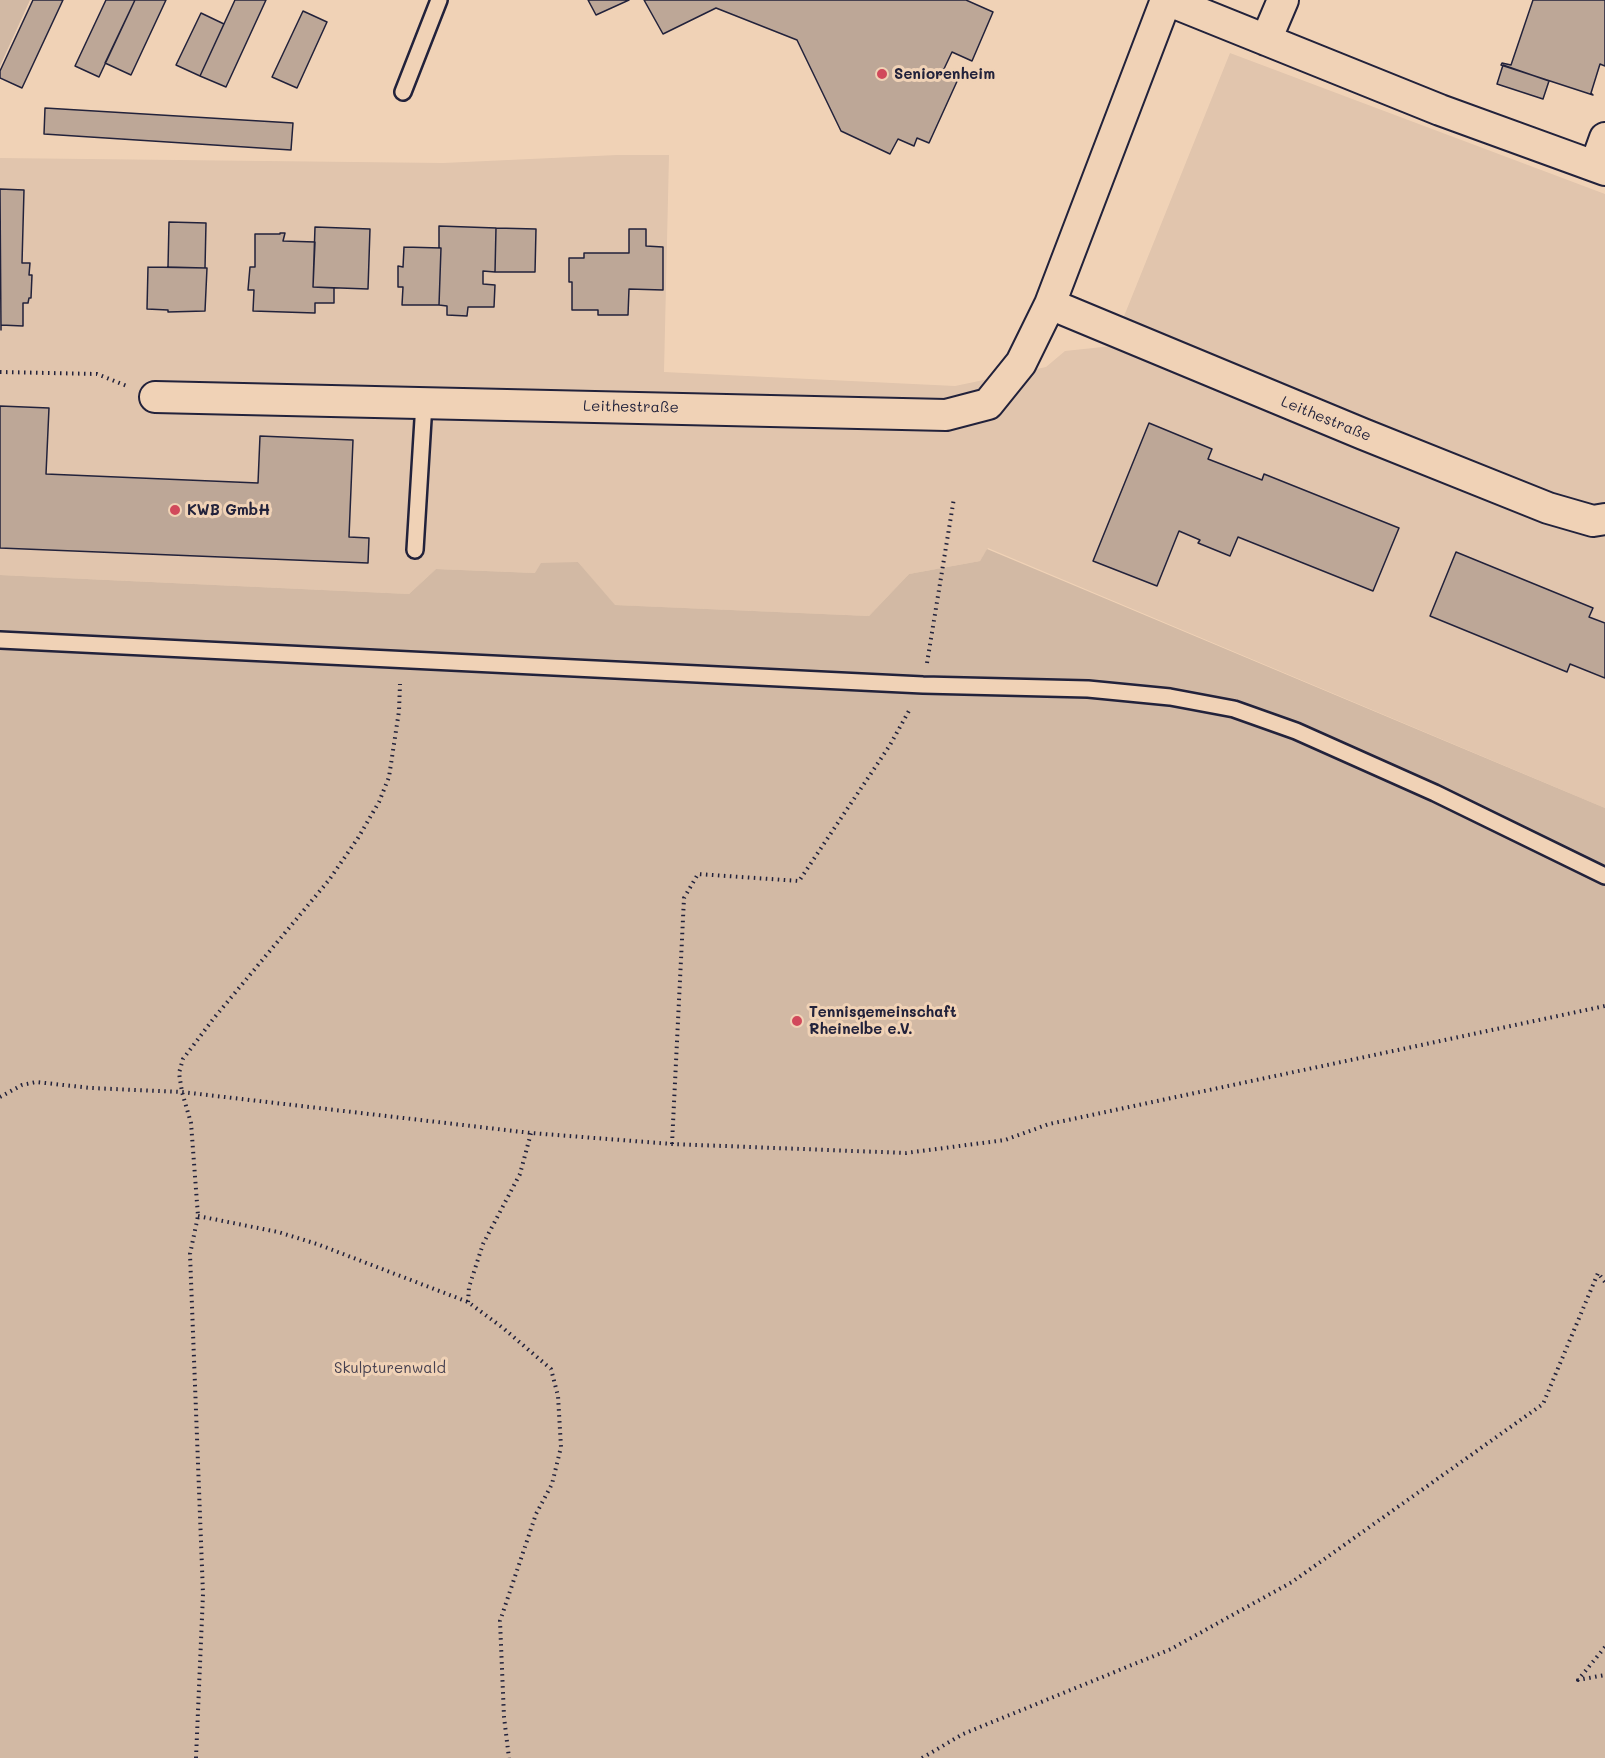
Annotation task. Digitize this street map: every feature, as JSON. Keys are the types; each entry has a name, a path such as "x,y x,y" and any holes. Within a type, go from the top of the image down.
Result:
{"street":[{"name":"Leithestraße","path":"155,397 946,415 988,404 1021,363 1050,304 1166,0 1440,110 1600,168 1605,138"},
{"path":"1266,40 1283,0"},
{"name":"Leithestraße","path":"1050,304 1548,508 1593,521 1605,519"}],"lane":[{"path":"403,92 439,0"},
{"path":"415,550 424,403"},
{"path":"0,640 923,685 1088,689 1170,697 1234,709 1296,731 1435,794 1605,876"}],"path":[{"path":"0,372 97,374 155,397"},
{"path":"672,1144 684,898 698,874 799,881 890,745 923,685 954,498"},
{"path":"196,1758 203,1594 190,1254 198,1216 191,1124 179,1073 183,1059 238,987 329,880 379,802 389,777 399,711 401,659"},
{"path":"0,1096 22,1085 36,1082 92,1088 182,1092 531,1133 672,1144 906,1153 1005,1140 1049,1124 1605,1006"},
{"path":"468,1302 469,1287 483,1244 520,1174 531,1133"},
{"path":"198,1216 278,1232 317,1244 468,1302 551,1369 558,1396 561,1447 552,1484 536,1514 500,1621 504,1717 509,1758"},
{"path":"922,1758 963,1734 1171,1649 1292,1582 1543,1404 1598,1273 1605,1282"},
{"path":"1605,1647 1578,1680 1605,1675"}],"shaded area":[{"path":"1230,53 1605,194 1605,808 988,548 980,561 909,574 869,616 614,605 578,562 535,573 436,569 409,594 0,575 0,158 443,163 617,155 669,155 664,372 955,386 1046,367 1065,351 1112,346"}],"green space":[{"path":"0,0 30,0 0,66"},
{"name":"Skulpturenwald","path":"987,549 1605,808 1605,1758 0,1758 0,575 409,594 436,569 535,573 541,563 578,562 615,605 869,616 909,574 980,561"}],"building":[{"path":"33,0 63,0 22,88 0,78 0,71"},
{"path":"106,0 135,0 99,77 75,66"},
{"path":"135,0 166,0 131,75 105,63"},
{"path":"235,0 266,0 226,87 200,76"},
{"path":"588,0 629,0 596,15"},
{"name":"Seniorenheim","path":"644,0 966,0 993,12 972,61 952,52 943,71 959,77 929,143 917,138 914,146 898,139 890,154 841,131 797,40 716,8 663,34"},
{"path":"1533,0 1605,0 1605,66 1600,64 1591,93 1593,95 1501,65 1502,63 1511,65"},
{"path":"303,11 327,22 297,88 272,77"},
{"path":"201,13 224,24 200,76 176,65"},
{"path":"1503,65 1549,81 1543,99 1497,84"},
{"path":"45,108 293,123 291,150 44,134"},
{"path":"0,189 24,190 22,263 30,263 29,275 32,275 31,298 28,303 23,303 23,326 1,325 1,330"},
{"path":"169,222 206,223 205,268 168,267"},
{"path":"439,226 496,228 495,272 483,271 483,284 495,285 494,307 468,307 467,316 447,315 447,306 439,305 441,248 439,248"},
{"path":"315,227 370,229 368,289 313,287"},
{"path":"496,228 536,229 535,272 495,272"},
{"path":"629,229 646,229 646,246 663,247 663,290 629,289 628,315 598,315 598,310 572,310 569,258 584,258 584,253 629,253"},
{"path":"285,233 283,241 315,242 313,287 334,288 334,303 315,303 315,313 253,311 254,290 248,290 250,267 255,267 255,234"},
{"path":"404,247 441,248 439,305 402,305 403,287 398,287 398,266 403,267"},
{"path":"148,267 207,268 205,311 168,312 168,310 147,309"},
{"name":"KWB GmbH","path":"0,406 49,408 46,474 258,483 260,436 353,440 349,537 369,538 368,563 0,548"},
{"path":"1149,423 1212,449 1208,459 1262,480 1264,474 1399,528 1373,591 1238,537 1230,556 1198,543 1200,540 1179,531 1157,586 1093,561"},
{"path":"1456,552 1593,608 1589,617 1605,623 1605,678 1570,664 1567,672 1430,616"}],"place":[{"name":"Seniorenheim","path":"882,74"},
{"name":"KWB GmbH","path":"175,510"},
{"name":"Tennisgemeinschaft Rheinelbe e.V.","path":"797,1021"}]}
